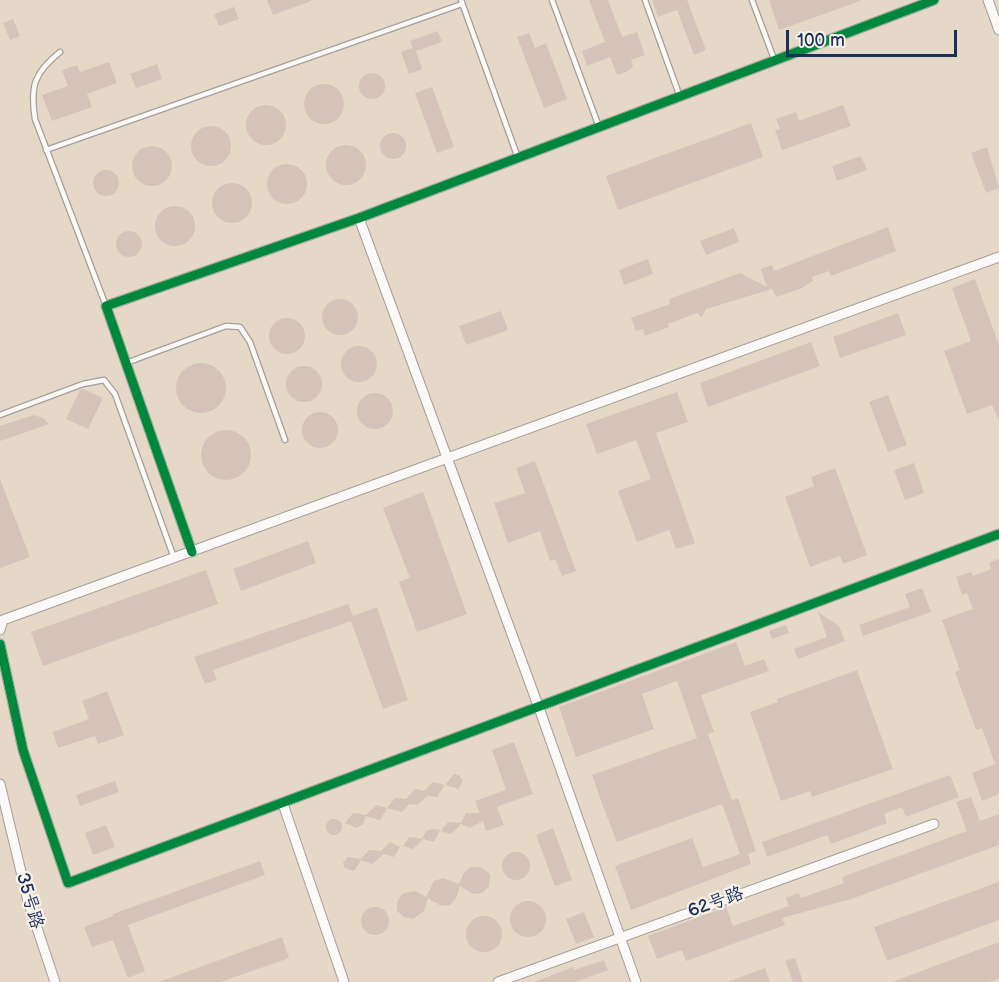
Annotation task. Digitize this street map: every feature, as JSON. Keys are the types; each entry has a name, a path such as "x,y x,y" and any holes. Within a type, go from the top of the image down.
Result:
{"street":[{"path":"192,552 106,306 359,218 934,0"},
{"path":"988,0 999,30"},
{"path":"359,218 539,708 636,982"},
{"path":"0,630 3,620 448,460 999,257"},
{"path":"0,644 23,750 68,883 999,534"},
{"name":"35号路","path":"0,784 28,901 54,982"},
{"path":"283,804 344,982"},
{"name":"62号路","path":"498,982 934,824"}],"lane":[{"path":"552,0 599,127"},
{"path":"645,0 680,97"},
{"path":"752,0 775,60"},
{"path":"46,150 462,2 518,159"},
{"path":"60,52 36,78 32,95 35,119 106,306"},
{"path":"126,363 226,327 240,327 250,342 285,440"},
{"path":"0,415 83,384 104,380 115,394 174,558"}],"building":[{"path":"267,0 311,0 311,1 273,15"},
{"path":"589,0 608,0 622,37 637,32 645,55 631,60 633,67 626,72 617,75 610,57 587,66 582,51 605,42"},
{"path":"652,0 687,0 706,50 694,55 677,10 658,17"},
{"path":"769,0 860,0 860,1 779,30"},
{"path":"234,7 239,19 219,26 214,14"},
{"path":"13,19 20,36 10,40 3,23"},
{"path":"438,31 442,42 416,51 422,69 409,74 401,52 413,48 410,41"},
{"path":"529,33 535,48 546,43 567,99 544,108 517,37"},
{"path":"109,62 117,83 87,94 92,107 52,121 42,95 68,86 62,70 77,65 80,72"},
{"path":"157,64 162,79 136,88 130,74"},
{"path":"372,73 381,77 385,86 381,95 372,99 363,95 359,86 363,77"},
{"path":"324,84 332,85 338,90 343,96 343,112 338,118 332,123 324,124 316,123 310,118 305,112 304,104 305,96 310,90 316,85"},
{"path":"432,87 454,147 437,153 415,93"},
{"path":"266,105 274,106 280,111 285,117 285,133 280,139 274,144 266,145 258,144 252,139 247,133 246,125 247,117 252,111 258,106"},
{"path":"843,105 851,126 782,150 775,130 780,129 776,119 796,112 799,121"},
{"path":"751,123 763,157 618,210 606,176"},
{"path":"211,126 219,127 225,132 230,138 230,154 225,160 219,165 211,166 203,165 197,160 192,154 191,146 192,138 197,132 203,127"},
{"path":"393,133 402,137 406,146 402,155 393,159 384,155 380,146 384,137"},
{"path":"346,145 354,146 360,151 365,157 365,173 360,179 354,184 346,185 338,184 332,179 327,173 326,165 327,157 332,151 338,146"},
{"path":"152,146 160,147 166,152 171,158 171,174 166,180 160,185 152,186 144,185 138,180 133,174 132,166 133,158 138,152 144,147"},
{"path":"987,147 999,188 986,193 971,153"},
{"path":"861,156 867,170 837,181 832,166"},
{"path":"287,164 295,165 301,170 306,176 306,192 301,198 295,203 287,204 279,203 273,198 268,192 267,184 268,176 273,170 279,165"},
{"path":"106,170 115,174 119,183 115,192 106,196 97,192 93,183 97,174"},
{"path":"232,183 240,184 246,189 251,195 251,211 246,217 240,222 232,223 224,222 218,217 213,211 212,203 213,195 218,189 224,184"},
{"path":"175,206 183,207 189,212 194,218 194,234 189,240 183,245 175,246 167,245 161,240 156,234 155,226 156,218 161,212 167,207"},
{"path":"888,227 896,251 831,276 829,271 812,277 813,281 802,288 776,297 772,289 706,309 702,318 697,313 645,336 643,329 636,331 631,318 670,304 669,299 740,273 767,287 761,269 772,265 774,271"},
{"path":"734,228 739,242 706,255 700,241"},
{"path":"129,231 138,235 142,244 138,253 129,257 120,253 116,244 120,235"},
{"path":"648,259 653,274 624,285 619,270"},
{"path":"975,279 999,345 999,420 992,405 967,414 944,351 971,341 952,288"},
{"path":"340,299 352,305 358,317 352,329 340,335 328,329 322,317 328,305"},
{"path":"501,311 508,330 466,345 459,326"},
{"path":"898,313 906,335 840,358 833,337"},
{"path":"287,318 299,324 305,336 299,348 287,354 275,348 269,336 275,324"},
{"path":"811,342 820,366 708,407 700,383"},
{"path":"359,346 372,351 377,364 372,377 359,382 346,377 341,364 346,351"},
{"path":"196,363 206,363 219,370 226,383 226,393 219,406 206,413 196,413 187,409 180,402 176,393 176,383 180,374 187,367"},
{"path":"304,366 316,372 322,384 316,396 304,402 292,396 286,384 292,372"},
{"path":"83,389 103,398 88,429 66,419 80,390"},
{"path":"677,392 688,422 656,433 695,543 676,549 669,530 637,542 618,491 651,479 636,440 597,454 586,424"},
{"path":"375,393 387,399 393,411 387,423 375,429 363,423 357,411 363,399"},
{"path":"888,395 907,445 888,452 869,402"},
{"path":"320,412 332,418 338,430 332,442 320,448 308,442 302,430 308,418"},
{"path":"34,415 43,418 49,424 0,441 0,426"},
{"path":"221,430 231,430 244,437 251,450 251,460 244,473 231,480 221,480 212,476 205,469 201,460 201,450 205,441 212,434"},
{"path":"535,461 576,571 562,576 555,559 550,561 540,531 508,543 494,503 525,493 516,468"},
{"path":"914,463 924,493 905,500 894,470"},
{"path":"835,468 867,555 843,564 840,556 810,567 785,497 814,486 811,477"},
{"path":"0,479 30,557 0,568"},
{"path":"423,492 467,614 417,632 399,582 410,578 383,508"},
{"path":"308,541 316,563 241,591 233,569"},
{"path":"999,559 999,794 982,801 972,773 995,764 982,728 976,730 955,672 960,670 942,620 973,609 967,593 962,595 956,577 971,572 973,576 991,569 989,563"},
{"path":"206,570 218,604 43,666 31,632"},
{"path":"922,588 931,612 863,636 859,625 910,607 905,594"},
{"path":"348,604 353,616 377,607 408,700 383,709 351,621 213,670 217,680 205,684 194,657"},
{"path":"818,612 839,626 845,641 798,659 794,649 827,637"},
{"path":"786,625 789,633 772,639 769,631"},
{"path":"736,642 745,666 764,659 769,671 701,695 714,732 708,734 732,800 738,798 756,851 748,854 751,864 631,910 615,866 692,838 703,867 740,854 722,804 617,842 604,809 592,775 697,738 677,681 642,694 654,729 576,757 559,707"},
{"path":"857,670 893,769 812,797 810,791 781,801 750,712 778,702 777,699"},
{"path":"107,691 124,735 98,744 95,736 58,748 53,732 89,719 82,701"},
{"path":"514,742 533,794 497,807 504,825 486,831 483,821 470,828 461,824 451,834 441,831 448,822 461,823 466,813 480,813 475,801 506,790 492,750"},
{"path":"454,774 459,775 463,781 458,789 445,785"},
{"path":"950,775 959,797 906,817 902,807 884,814 887,823 831,844 827,835 767,857 762,842"},
{"path":"115,781 119,792 80,806 76,795"},
{"path":"433,782 445,785 437,797 427,796 417,805 409,804 402,812 387,808 395,798 406,799 415,789 424,791"},
{"path":"971,797 980,821 999,814 999,845 851,899 782,918 785,925 686,961 682,950 657,959 648,936 726,907 733,926 789,906 786,898 799,893 801,898 844,883 842,877 967,831 956,802"},
{"path":"376,805 387,808 380,820 366,816 363,824 357,828 345,823 353,813 366,815"},
{"path":"334,819 340,821 342,827 340,833 334,835 328,833 326,827 328,821"},
{"path":"106,825 115,847 93,855 85,833"},
{"path":"553,828 572,880 555,886 536,835"},
{"path":"440,830 434,842 423,839 413,849 403,846 409,837 422,839 426,831"},
{"path":"390,842 400,847 394,857 384,854 372,864 361,860 354,871 345,868 343,863 348,857 361,859 369,850 381,851"},
{"path":"516,852 526,856 530,866 526,876 516,880 506,876 502,866 506,856"},
{"path":"260,861 265,875 128,925 145,971 128,978 113,940 92,947 84,927 113,916 113,914"},
{"path":"470,867 480,867 490,874 489,887 482,893 473,894 460,886 456,898 450,905 441,906 428,898 424,911 413,919 404,917 397,911 397,902 402,894 415,891 426,897 434,881 443,878 459,884"},
{"path":"999,882 999,920 887,961 874,927"},
{"path":"528,901 540,907 546,919 540,931 528,937 516,931 510,919 516,907"},
{"path":"375,907 385,911 389,921 385,931 375,935 365,931 361,921 365,911"},
{"path":"584,912 594,937 576,944 566,919"},
{"path":"484,916 496,922 502,934 496,946 484,952 472,946 466,934 472,922"},
{"path":"282,937 289,958 221,982 159,982"},
{"path":"999,942 999,979 990,982 892,982"},
{"path":"795,958 803,982 793,982 785,961"},
{"path":"604,960 608,970 576,982 534,982 573,967 574,970"},
{"path":"765,968 770,982 730,982 730,981"}],"cycle path":[{"path":"192,552 106,306 359,218 934,0"},
{"path":"0,644 23,750 68,883 999,534"}]}
